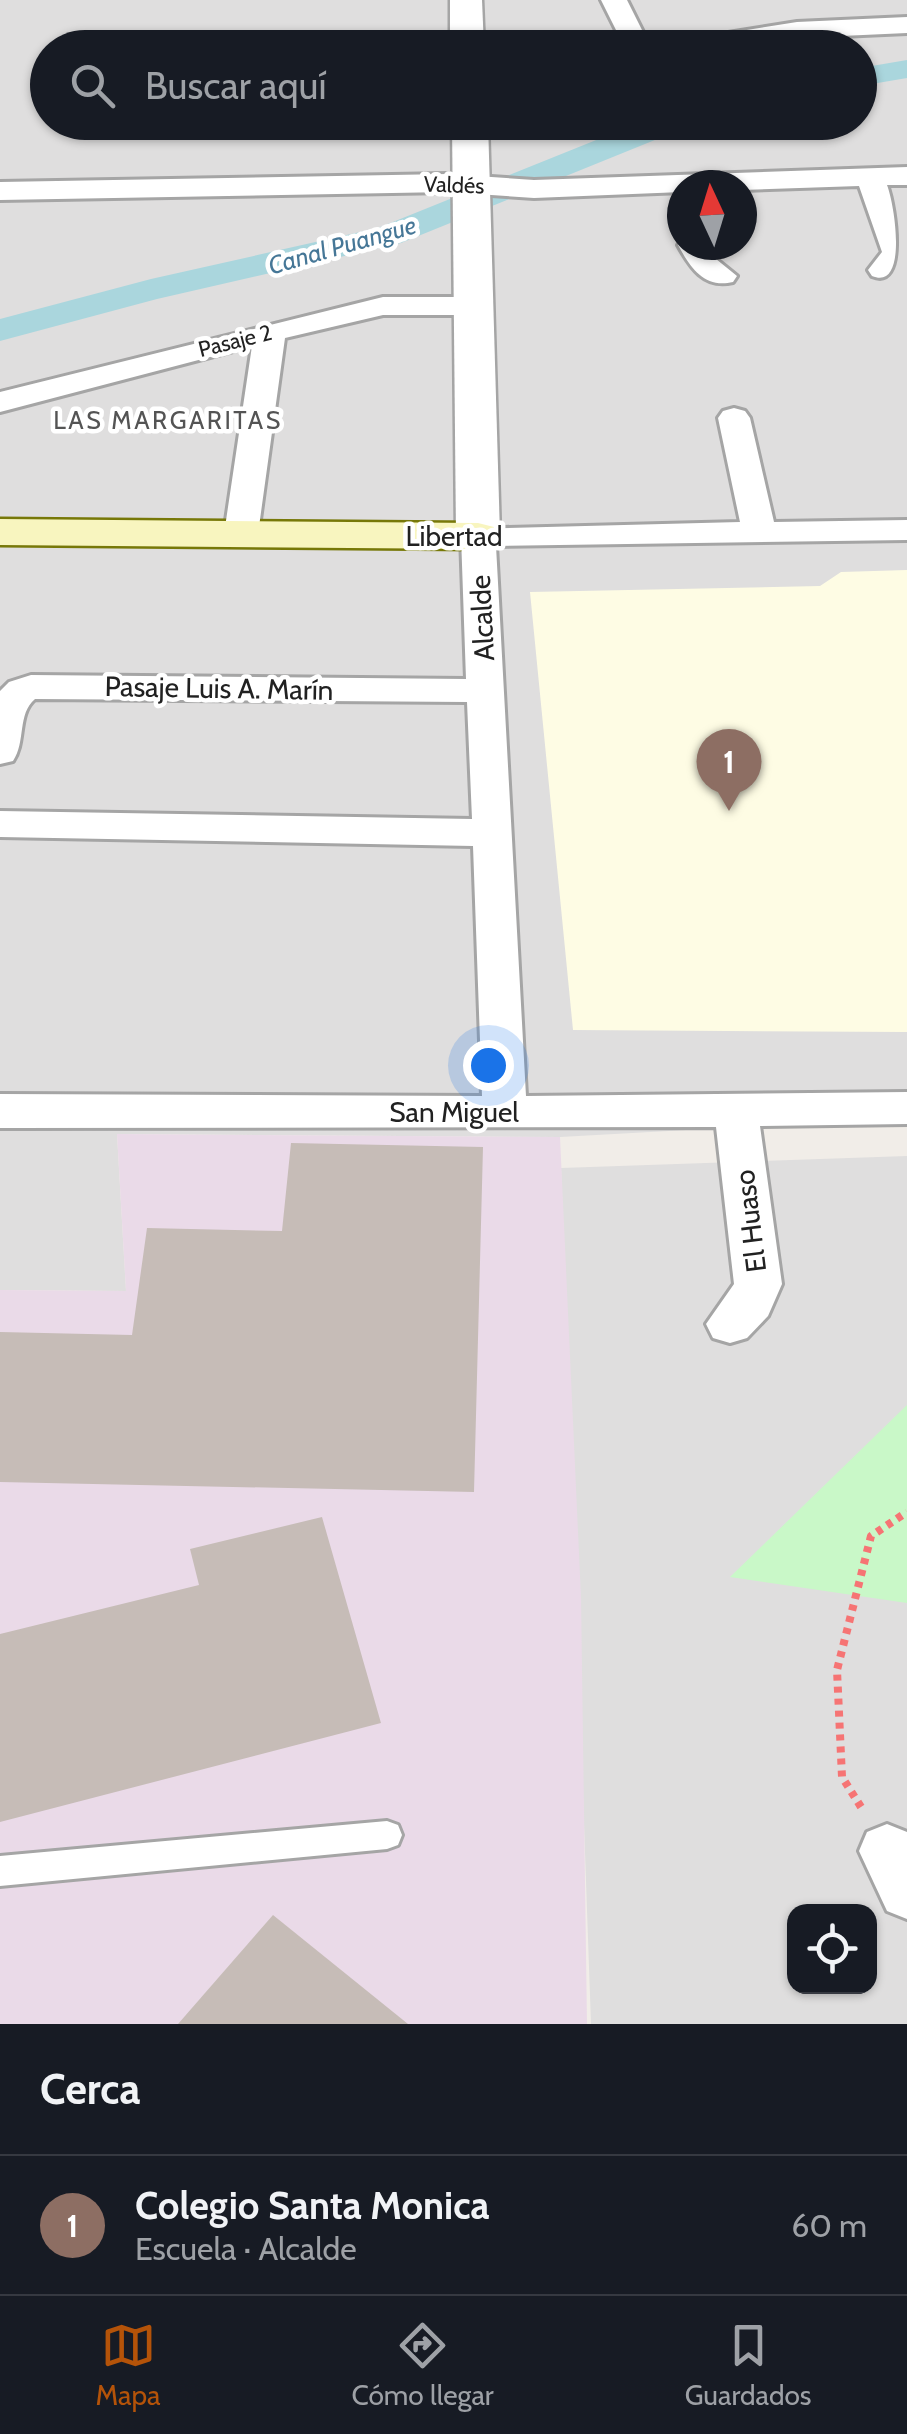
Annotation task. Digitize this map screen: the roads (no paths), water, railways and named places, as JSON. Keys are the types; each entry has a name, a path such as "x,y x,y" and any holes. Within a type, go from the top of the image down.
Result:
{"main road":[{"name":"Libertad","path":"0,532 478,536"}],"street":[{"path":"466,0 467,30"},
{"path":"614,0 629,30"},
{"path":"812,30 907,25"},
{"name":"Alcalde","path":"471,140 478,536 505,1113"},
{"name":"Valdés","path":"757,186 907,176"},
{"path":"870,178 897,253 884,270"},
{"name":"Valdés","path":"0,192 472,184 667,191"},
{"path":"701,260 722,276"},
{"name":"Pasaje 2","path":"0,402 366,308 474,306"},
{"path":"241,534 270,332"},
{"path":"734,418 760,534"},
{"name":"Libertad","path":"478,536 907,530"},
{"name":"Pasaje Luis A. Marín","path":"0,752 11,699 18,691 32,686 485,691"},
{"path":"0,824 492,833"},
{"name":"San Miguel","path":"0,1111 505,1113 907,1108"},
{"name":"El Huaso","path":"730,1324 751,1303 758,1284 736,1109"}],"lane":[{"path":"0,1870 387,1835"}],"waterway":[{"name":"Canal Puangue","path":"877,74 907,69"},
{"name":"Canal Puangue","path":"0,330 151,290 389,236 626,140"}],"place":[{"name":"Colegio Santa Monica","path":"729,811"}],"district":[{"name":"LAS MARGARITAS","path":"168,420"}]}
